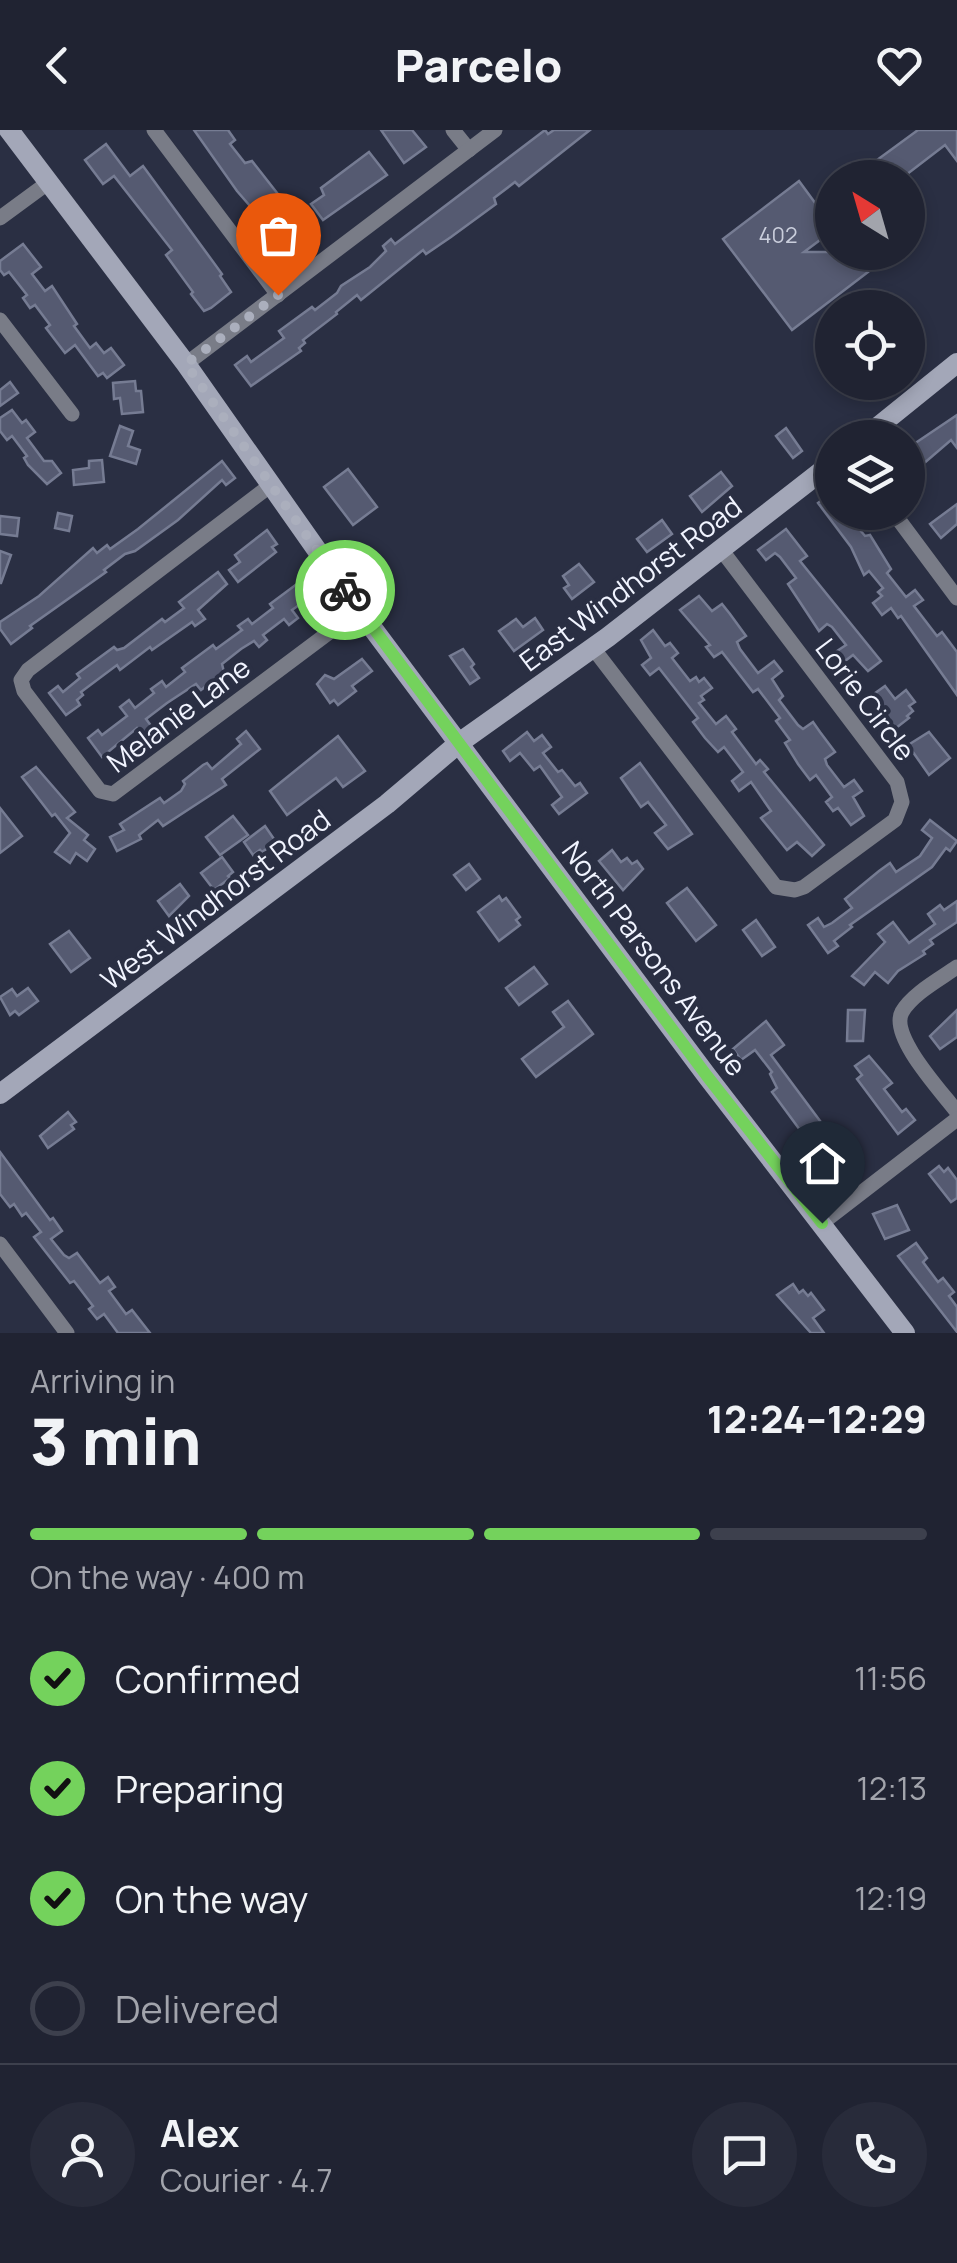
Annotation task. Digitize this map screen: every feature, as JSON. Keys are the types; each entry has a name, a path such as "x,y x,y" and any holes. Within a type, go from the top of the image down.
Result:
{"main road":[{"name":"North Parsons Avenue","path":"10,130 186,364 359,610 905,1333"},
{"path":"886,420 957,363"},
{"name":"East Windhorst Road","path":"459,743 594,648 815,476"},
{"name":"West Windhorst Road","path":"0,1094 383,807 459,743"}],"street":[{"path":"154,130 278,295"},
{"path":"454,130 469,150"},
{"path":"186,364 494,130"},
{"path":"0,218 49,182"},
{"path":"0,320 72,414"},
{"name":"Melanie Lane","path":"271,485 28,670 21,680 24,692 100,791 112,794 359,610"},
{"path":"909,530 950,575 957,598"},
{"name":"Lorie Circle","path":"594,648 776,887 804,888 895,820 902,802 897,782 720,548"},
{"path":"822,1223 957,1115 906,1044 900,1020 912,1001 957,967"},
{"path":"0,1244 68,1333"}],"building":[{"path":"194,130 228,130 235,140 230,144 245,163 252,161 310,235 289,251 237,191"},
{"path":"381,130 412,130 426,147 404,163"},
{"path":"545,130 548,134 554,130 590,130 519,186 515,182 494,198 496,204 451,237 426,254 423,250 361,300 357,295 303,340 301,351 251,386 235,365 247,356 251,362 284,338 279,331 312,307 315,310 370,267 386,251 383,246 391,239 395,244"},
{"path":"918,130 957,130 957,161 945,145 925,160 877,160"},
{"path":"106,144 130,176 143,166 222,274 231,292 211,308 204,311 191,294 166,255 172,250 114,176 103,184 85,160"},
{"path":"369,152 387,175 323,220 311,204 324,195 321,188"},
{"path":"799,181 815,203 815,244 804,252 815,252 815,270 868,272 844,290 815,290 815,312 792,330 723,239"},
{"path":"23,244 41,267 32,274 45,291 52,286 90,348 96,343 104,353 111,348 124,365 107,378 103,373 98,376 75,345 65,353 35,305 30,308 23,298 27,295 9,272 4,275 0,270 0,261"},
{"path":"135,381 136,391 141,391 143,412 122,414 120,398 114,399 113,383"},
{"path":"10,382 18,393 0,406 0,390"},
{"path":"12,410 35,432 27,438 44,461 52,461 61,473 47,484 28,465 24,458 27,456 12,436 7,440 0,431 0,418"},
{"path":"957,415 957,448 951,440 925,462 925,437"},
{"path":"120,426 133,431 128,446 140,450 136,464 110,456"},
{"path":"786,428 802,451 793,458 776,436"},
{"path":"102,460 104,482 74,485 73,470 89,468 89,461"},
{"path":"222,461 235,478 226,485 222,480 178,520 125,554 11,644 0,629 0,622 39,596 93,548 97,553 107,545 110,549 138,529"},
{"path":"348,469 377,507 353,525 324,487"},
{"path":"721,472 732,486 702,512 690,496"},
{"path":"957,504 957,524 941,538 930,524"},
{"path":"58,513 72,516 69,531 55,528"},
{"path":"0,516 19,518 17,536 0,534"},
{"path":"662,520 672,534 647,552 637,539"},
{"path":"786,529 807,556 800,561 881,661 868,671 853,655 845,661 837,651 846,645 832,627 827,624 819,631 788,584 796,578 780,557 775,553 766,560 758,550"},
{"path":"267,530 277,544 272,547 276,552 238,582 229,570 240,562 235,555"},
{"path":"838,530 860,530 865,536 870,535 891,569 887,573 906,597 915,590 923,600 914,606 937,636 942,632 957,652 957,695 901,616 898,618 891,608 882,615 873,603 882,596 878,592 883,588 869,571 864,575"},
{"path":"0,551 11,555 1,583 0,583"},
{"path":"579,564 594,582 572,599 564,588 569,585 563,576"},
{"path":"218,572 227,584 198,610 205,619 195,626 192,622 152,650 150,647 120,670 117,665 81,692 83,695 77,700 80,705 66,715 49,693 58,686 63,692 80,678 77,674 114,647 124,648 162,619 165,622 184,608 179,602"},
{"path":"305,578 316,593 292,610 298,618 289,625 284,619 263,635 267,640 259,647 254,641 241,649 222,664 224,672 201,690 196,684 167,703 146,719 152,727 142,734 137,728 102,757 88,738 98,730 102,735 127,716 120,707 129,700 135,708 162,681 166,687 185,672 182,668 242,630 238,626 248,619 252,624 273,608 270,604"},
{"path":"699,596 712,611 722,604 730,614 746,636 737,642 740,649 758,673 774,661 782,671 772,679 783,696 779,700 803,729 813,722 835,752 825,759 827,765 844,787 854,780 862,791 853,797 864,816 851,825 838,808 833,811 826,802 832,797 816,775 810,780 798,764 785,743 790,740 776,721 780,718 758,689 753,692 722,652 714,657 706,647 710,645 680,610"},
{"path":"535,618 543,630 514,651 499,631 516,619 523,627"},
{"path":"653,630 665,646 670,643 678,653 672,658 690,681 704,678 712,688 701,696 704,700 699,703 716,724 726,716 736,729 732,732 756,764 760,760 768,769 764,772 824,845 812,856 797,842 787,850 761,818 771,811 751,782 739,791 732,781 743,772 724,747 718,752 705,738 693,722 698,718 659,668 650,675 642,665 651,658 641,640"},
{"path":"463,649 479,678 470,684 450,656"},
{"path":"362,659 372,671 352,686 356,691 338,705 334,700 330,703 317,684 325,675 334,679"},
{"path":"885,686 895,699 906,690 915,702 909,706 913,711 909,718 896,728 871,696"},
{"path":"246,731 260,749 222,779 226,785 163,826 158,820 139,835 141,839 117,851 110,837 124,830 120,824 160,798 164,803 181,791 183,781 203,765 207,763 212,769 241,744 237,739"},
{"path":"527,732 534,741 542,735 551,747 543,753 558,772 562,770 575,786 580,783 587,793 559,814 552,805 562,797 540,766 534,770 520,753 510,761 503,751"},
{"path":"929,732 950,758 929,775 908,745"},
{"path":"338,736 365,771 343,787 336,778 287,815 270,791"},
{"path":"640,763 692,834 668,849 655,833 666,825 648,802 641,807 621,778"},
{"path":"36,767 75,812 67,818 88,835 84,840 95,849 87,861 76,853 70,863 55,852 70,833 22,777"},
{"path":"0,808 22,836 0,853"},
{"path":"233,816 248,835 220,855 206,837"},
{"path":"930,820 957,841 950,851 946,848 932,867 850,925 834,941 838,946 828,953 808,925 818,918 824,927 832,923 852,908 845,899 879,871 890,863 896,872 920,856 932,838 922,830"},
{"path":"265,826 276,842 253,855 244,842"},
{"path":"612,850 621,862 627,858 632,864 637,861 643,869 623,890 599,861"},
{"path":"222,857 233,872 214,890 201,873"},
{"path":"469,864 480,879 466,890 454,875"},
{"path":"180,884 189,896 169,916 158,901"},
{"path":"687,888 716,925 696,941 667,903"},
{"path":"499,896 502,901 506,898 520,917 516,920 520,925 499,941 478,912"},
{"path":"957,901 957,922 930,940 933,944 923,951 925,954 898,971 888,983 875,972 864,985 852,976 885,942 878,934 893,922 909,943 935,924 928,914 940,905 944,910"},
{"path":"756,920 775,947 762,956 743,930"},
{"path":"69,931 90,958 71,972 50,944"},
{"path":"534,967 547,984 519,1005 506,988"},
{"path":"28,988 38,1001 19,1015 15,1011 10,1015 0,997 12,989 17,996"},
{"path":"568,1001 593,1034 536,1077 522,1059 564,1027 553,1012"},
{"path":"848,1010 865,1010 863,1041 847,1041"},
{"path":"957,1010 957,1037 940,1049 930,1036"},
{"path":"766,1021 784,1045 771,1055 832,1137 842,1130 860,1159 849,1168 839,1154 825,1164 772,1092 777,1088 772,1072 755,1050 741,1060 733,1049"},
{"path":"869,1056 892,1083 884,1089 902,1112 906,1109 915,1120 898,1134 857,1079 862,1075 855,1066"},
{"path":"68,1112 76,1122 71,1125 74,1129 48,1148 40,1136"},
{"path":"0,1152 62,1231 51,1239 64,1255 69,1258 77,1253 100,1283 108,1277 115,1287 109,1291 126,1314 132,1310 150,1333 118,1333 104,1314 97,1319 89,1309 93,1306 74,1281 70,1283 34,1237 41,1232 26,1213 22,1216 0,1194"},
{"path":"939,1166 944,1172 948,1168 957,1180 957,1198 951,1202 929,1174"},
{"path":"897,1205 909,1230 885,1239 873,1214"},
{"path":"916,1243 927,1258 923,1262 938,1282 943,1278 954,1292 949,1296 957,1307 957,1332 898,1256"},
{"path":"793,1284 799,1293 811,1293 824,1310 813,1318 824,1333 811,1333 777,1295"}],"way so far":[{"path":"278,295 186,364 345,590"}],"route":[{"path":"345,590 707,1076 822,1223"}]}
